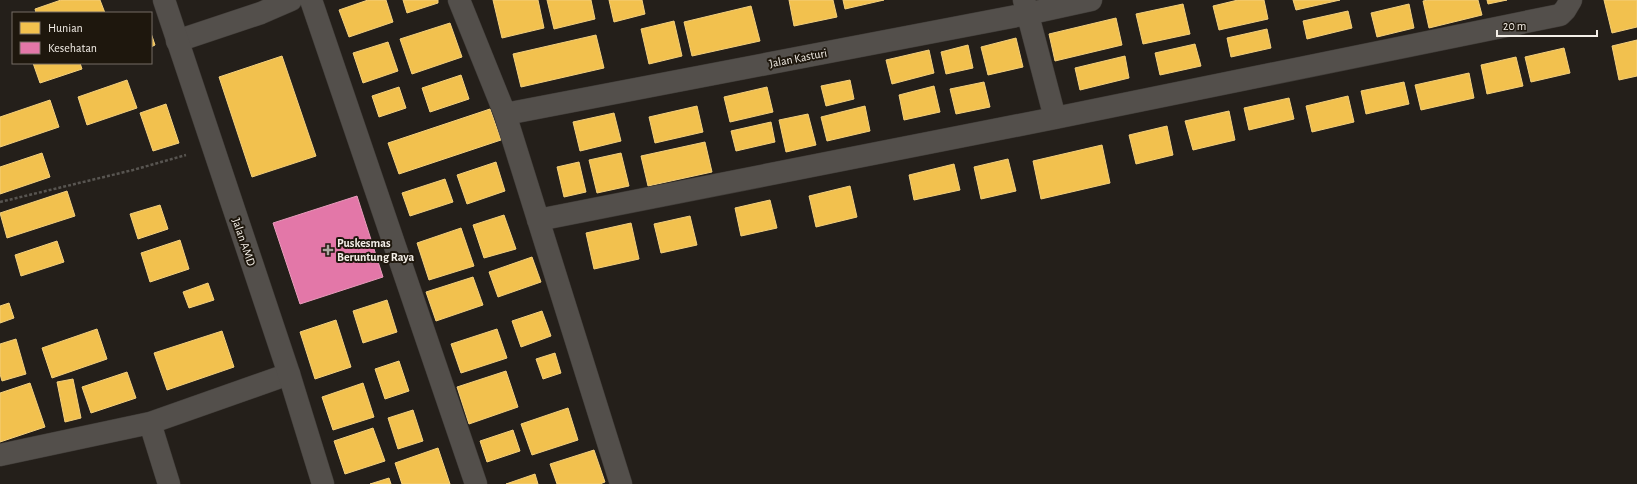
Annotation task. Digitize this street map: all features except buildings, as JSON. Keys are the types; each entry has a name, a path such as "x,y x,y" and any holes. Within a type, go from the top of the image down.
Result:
{"street":[{"name":"Jalan AMD","path":"164,0 289,374 323,484"},
{"path":"177,41 261,13 291,0"},
{"path":"311,0 476,484"},
{"path":"459,0 505,114 622,484"},
{"name":"Jalan Kasturi","path":"505,114 1026,7 1091,0"},
{"path":"538,220 1055,118 1560,14 1565,10 1571,0"},
{"path":"1026,7 1055,118"},
{"path":"0,455 150,423 289,374"},
{"path":"150,423 169,484"}],"path":[{"path":"0,202 133,170 213,147"}],"place":[{"name":"Puskesmas Beruntung Raya","path":"328,250"}]}
